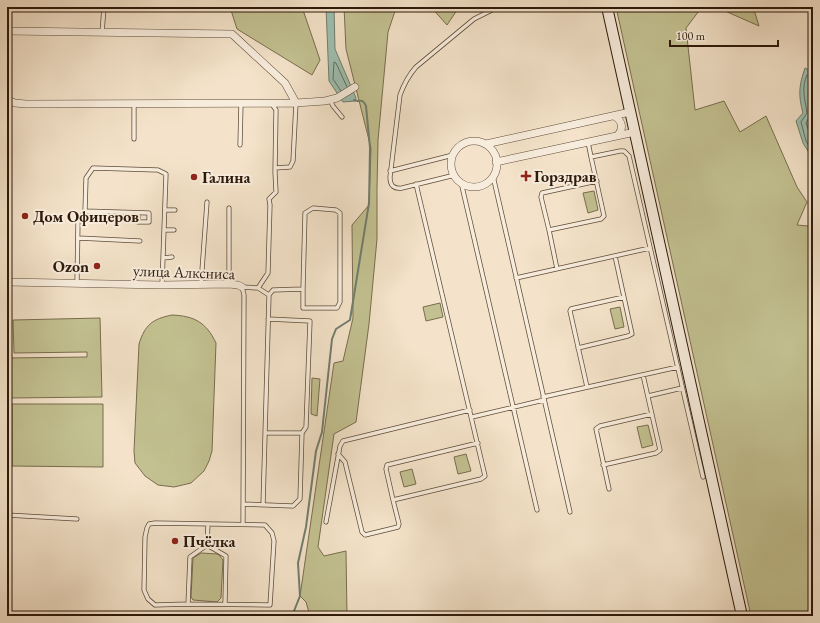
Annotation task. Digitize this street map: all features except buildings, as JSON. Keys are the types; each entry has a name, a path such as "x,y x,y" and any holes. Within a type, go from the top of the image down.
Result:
{"main road":[{"path":"607,7 742,616"}],"street":[{"path":"7,31 232,34 285,83 296,103"},
{"path":"7,100 15,103 26,104 296,103 330,100 337,98 355,87"},
{"path":"486,144 494,153 496,162 496,171 493,176 479,186 467,185 461,182 455,175 451,163 453,155 459,147 469,142 475,141 486,144 630,112"},
{"path":"614,116 619,119 622,125 622,130 618,135"},
{"path":"496,162 635,132"},
{"name":"улица Алксниса","path":"7,282 162,285 229,284 242,287"}],"lane":[{"path":"102,33 104,7"},
{"path":"455,175 402,188 394,188 391,186 390,171 400,95 408,75 416,66 474,19 498,7"},
{"path":"330,100 342,117"},
{"path":"134,103 134,139"},
{"path":"240,145 241,103"},
{"path":"258,288 268,273 269,199 276,192 276,110 271,103"},
{"path":"275,168 290,167 293,161 296,103"},
{"path":"549,230 603,218 604,214 588,142"},
{"path":"591,157 620,151 624,151 629,156 703,478"},
{"path":"390,171 453,155"},
{"path":"78,283 78,221 85,211 86,178 92,168 158,170 166,174 162,285"},
{"path":"493,176 570,512"},
{"path":"557,269 541,198 542,193 597,181"},
{"path":"461,182 537,510"},
{"path":"394,500 484,478 485,474 416,184"},
{"path":"201,284 207,202"},
{"path":"229,208 229,284"},
{"path":"313,208 336,210 340,213 340,302 337,308 303,308 303,289 305,213 313,208"},
{"path":"165,210 176,210"},
{"path":"85,211 138,212"},
{"path":"164,230 174,230"},
{"path":"78,238 140,241"},
{"path":"516,278 650,248"},
{"path":"578,348 631,336 632,331 615,256"},
{"path":"163,258 172,257"},
{"path":"242,287 244,295 243,524"},
{"name":"улица Алксниса","path":"242,287 258,288 268,295"},
{"path":"263,505 268,295 273,290 303,289"},
{"path":"587,387 570,314 571,309 624,297"},
{"path":"243,504 293,506 300,499 302,433 306,427 310,321 268,319"},
{"path":"472,417 513,408 587,387 678,367"},
{"path":"604,465 658,452 659,448 643,375"},
{"path":"648,396 682,388"},
{"path":"326,522 340,443 346,439 470,410"},
{"path":"609,489 596,431 597,426 652,414"},
{"path":"265,433 302,433"},
{"path":"338,454 346,462 363,534 368,535 398,528 399,524 386,469 387,465 478,443"},
{"path":"7,515 77,519"},
{"path":"149,524 208,524 265,525 272,532 274,540 270,605 155,605 148,599 144,590 145,537 149,524"},
{"path":"207,545 208,524"},
{"path":"207,545 226,556 225,604"},
{"path":"188,604 190,557 207,545"}],"shaded area":[{"path":"230,7 302,7 320,60 312,75 237,29"},
{"path":"344,7 396,8 388,32 378,140 377,239 369,324 356,422 334,434 318,547 324,556 346,551 347,616 310,616 306,602 300,596 334,363 343,361 353,318 352,225 369,205 371,148 346,49"},
{"path":"431,7 459,7 447,25"},
{"path":"616,7 702,7 686,28 695,110 724,101 740,132 766,116 797,187 807,202 797,225 808,226 813,222 813,616 751,616"},
{"path":"716,7 749,7 755,13 759,26"},
{"path":"594,191 598,210 588,213 583,193"},
{"path":"440,303 443,317 426,321 423,307"},
{"path":"620,307 624,327 615,329 610,309"},
{"path":"172,315 187,317 203,325 216,343 212,451 204,471 191,483 174,487 158,485 145,476 135,463 134,451 139,344 141,337 150,324 154,321"},
{"path":"100,318 102,397 8,398 7,358 87,357 87,352 14,353 13,320"},
{"path":"312,378 320,379 317,416 311,414"},
{"path":"12,404 103,404 103,467 12,466"},
{"path":"648,425 653,445 642,448 637,427"},
{"path":"466,454 471,471 458,474 454,457"},
{"path":"412,469 416,484 404,487 400,472"},
{"path":"201,553 218,554 223,560 221,598 217,602 193,600 191,597 193,558"}],"water":[{"path":"326,7 334,7 335,49 356,98 355,101 343,102 329,81"},
{"path":"805,68 813,72 813,159 803,143 796,121 803,113 800,101 800,90 801,80"}],"waterway":[{"path":"292,616 300,596 298,563 306,527 316,451 322,432 332,339 336,329 350,320 369,203 370,148 366,106 362,101 354,100"}],"place":[{"name":"Горздрав","path":"526,176"},
{"name":"Галина","path":"194,177"},
{"name":"Дом Офицеров","path":"25,216"},
{"name":"Ozon","path":"97,266"},
{"name":"Пчёлка","path":"175,541"}]}
